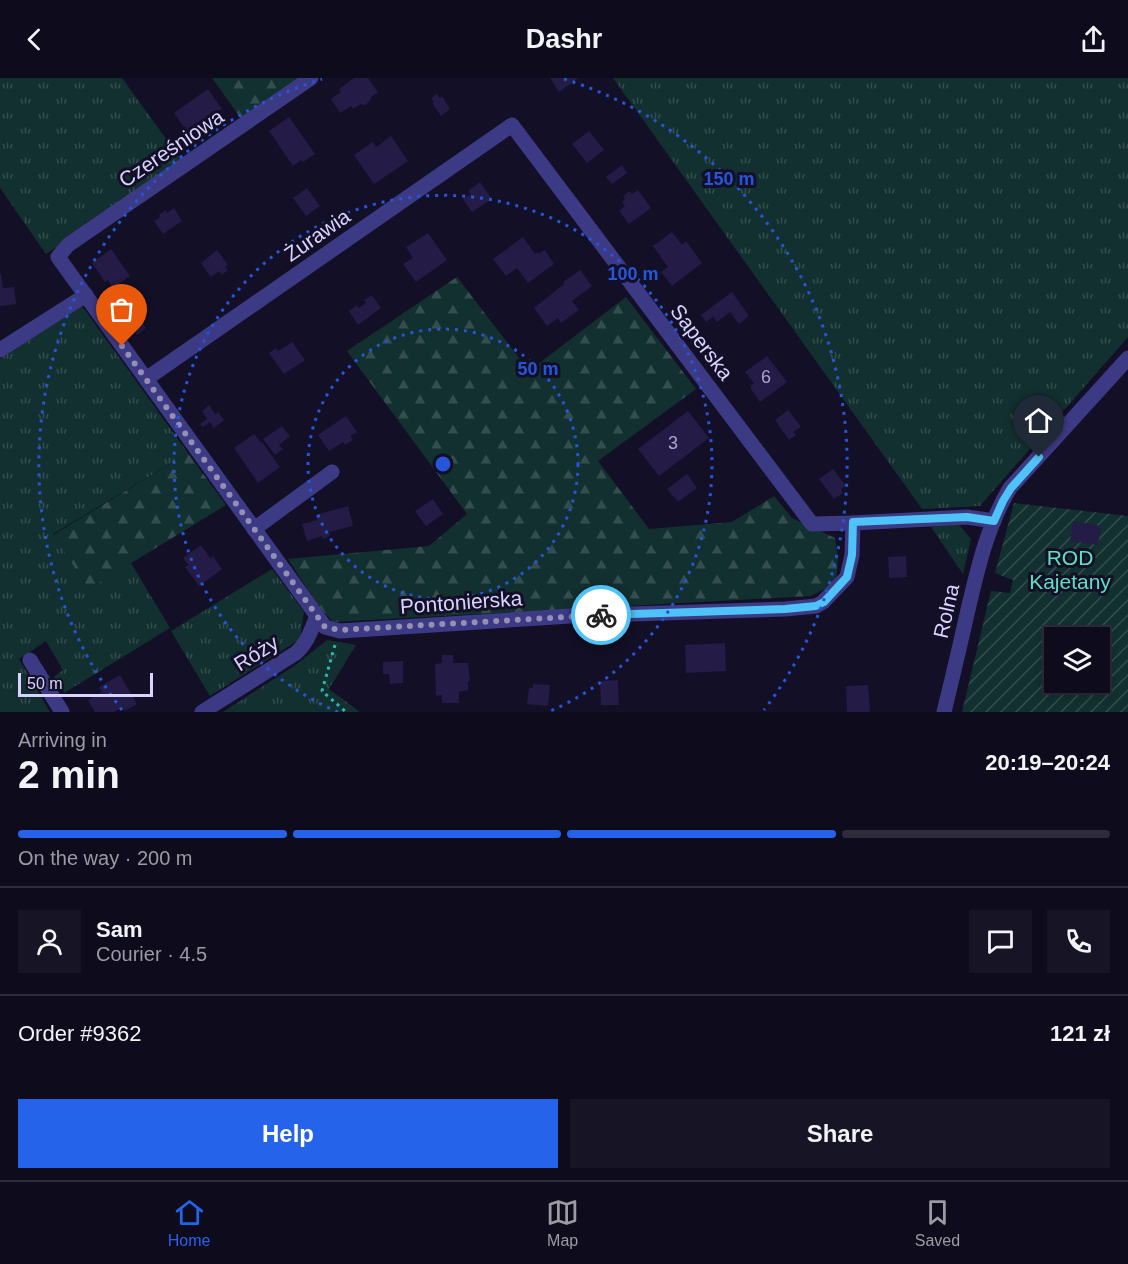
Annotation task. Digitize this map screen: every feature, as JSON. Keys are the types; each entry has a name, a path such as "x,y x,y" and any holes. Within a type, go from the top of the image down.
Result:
{"street":[{"name":"Czereśniowa","path":"86,295 58,257 68,245 312,78"},
{"name":"Żurawia","path":"146,379 512,125"},
{"name":"Saperska","path":"512,125 812,524 853,522"},
{"path":"0,350 86,295 325,627 340,630"},
{"name":"Rolna","path":"944,712 974,584 985,546 1003,501 1011,488 1127,361"},
{"path":"254,529 332,472"},
{"path":"853,522 967,517 994,521"},
{"name":"Pontonierska","path":"340,630 570,616 816,606 824,602 847,577 852,555 853,522"},
{"name":"Róży","path":"202,712 296,653 308,639 317,616"},
{"path":"30,660 62,712"}],"path":[{"path":"340,630 322,691 346,712"}],"green space":[{"path":"0,78 122,78 182,161 46,254 0,188"},
{"path":"212,78 303,78 242,120"},
{"path":"613,78 1128,78 1128,337 980,506 922,509"},
{"path":"457,277 529,371 626,297 696,389 598,461 649,529 732,522 774,496 792,518 835,538 838,558 836,583 811,596 333,622 317,604 288,559 429,546 467,514 347,351"},
{"path":"82,306 188,453 53,534 89,589 131,563 170,628 64,693 54,677 63,670 46,641 19,659 50,712 0,712 0,359"},
{"path":"188,453 226,505 89,589 53,535"},
{"name":"ROD Kajetany","path":"1014,503 1128,516 1128,712 962,712 991,591 1010,593 1013,580 995,573"},
{"path":"956,523 971,539 963,574 931,527"},
{"path":"272,569 304,612 300,639 210,696 171,631"},
{"path":"327,640 356,645 329,689 360,712 223,712 297,664"}],"building":[{"path":"354,78 368,78 378,92 365,105 361,104 353,109 351,106 340,113 331,99 341,92 339,89"},
{"path":"550,78 579,78 559,92"},
{"path":"208,89 222,109 188,133 174,113"},
{"path":"437,94 440,98 442,96 450,109 441,116 431,98"},
{"path":"289,117 315,154 293,166 269,131"},
{"path":"589,131 604,150 587,163 572,144"},
{"path":"391,136 408,161 374,184 354,155 373,142 376,147"},
{"path":"622,165 627,173 612,184 606,177"},
{"path":"480,182 492,199 472,212 463,199 471,194 468,191"},
{"path":"307,188 320,206 306,216 293,198"},
{"path":"638,190 651,208 629,224 619,211 625,206 622,202 625,199 623,196 630,191 632,194"},
{"path":"174,208 182,221 163,234 154,221 166,210 167,213"},
{"path":"672,232 682,245 686,241 702,263 672,286 661,272 668,267 653,246"},
{"path":"428,233 447,260 416,282 403,264 413,258 406,247"},
{"path":"523,237 535,254 545,250 554,264 528,283 517,268 506,276 493,259"},
{"path":"111,249 130,276 113,288 108,280 105,282 92,263"},
{"path":"217,250 228,265 225,267 228,270 222,275 219,271 211,277 201,263"},
{"path":"580,270 592,286 572,301 579,310 561,323 558,318 547,326 534,308"},
{"path":"0,274 3,288 14,287 16,304 0,306"},
{"path":"732,292 749,316 739,324 730,312 717,322 713,317 706,322 701,315"},
{"path":"372,295 381,308 358,325 349,311 357,305 359,308 366,303 364,300"},
{"path":"137,316 146,328 137,335 129,323"},
{"path":"292,342 305,360 284,374 269,353 276,348 278,351"},
{"path":"767,356 787,382 760,402 751,389 754,383 745,372"},
{"path":"209,405 215,414 218,412 224,420 214,428 210,422 203,427 200,424 207,419 202,411"},
{"path":"788,410 801,427 793,432 796,435 789,440 775,420"},
{"path":"688,411 709,438 659,476 638,449"},
{"path":"346,416 357,432 350,436 353,440 345,445 343,442 329,451 318,435"},
{"path":"282,426 290,436 279,445 283,449 275,455 263,439"},
{"path":"254,434 280,467 258,483 234,448"},
{"path":"833,469 846,486 841,489 843,493 834,499 819,479"},
{"path":"687,474 697,488 678,502 667,489"},
{"path":"433,499 443,514 426,526 415,511"},
{"path":"348,506 353,526 329,532 330,536 323,539 322,536 307,541 302,524 317,520 316,515"},
{"path":"1073,521 1101,526 1098,545 1070,541"},
{"path":"201,545 222,569 199,586 185,567 188,565 183,558"},
{"path":"906,556 907,577 889,578 888,557"},
{"path":"725,643 726,671 686,673 685,645"},
{"path":"442,655 453,655 453,663 468,663 470,681 468,681 468,690 459,692 459,703 442,703 442,695 436,696 435,664 442,663"},
{"path":"403,661 403,683 390,684 389,674 383,674 383,662"},
{"path":"120,675 137,704 125,711 122,707 114,712 95,712 88,700 102,692 99,687"},
{"path":"618,680 619,705 601,705 600,681"},
{"path":"533,684 550,685 548,706 527,704 529,688 533,688"},
{"path":"868,685 870,712 847,712 846,686"}],"way so far":[{"path":"122,346 325,627 340,630 601,615"}],"route":[{"path":"601,615 816,606 824,602 847,577 852,555 853,522 967,517 994,521 1011,488 1039,457"}]}
